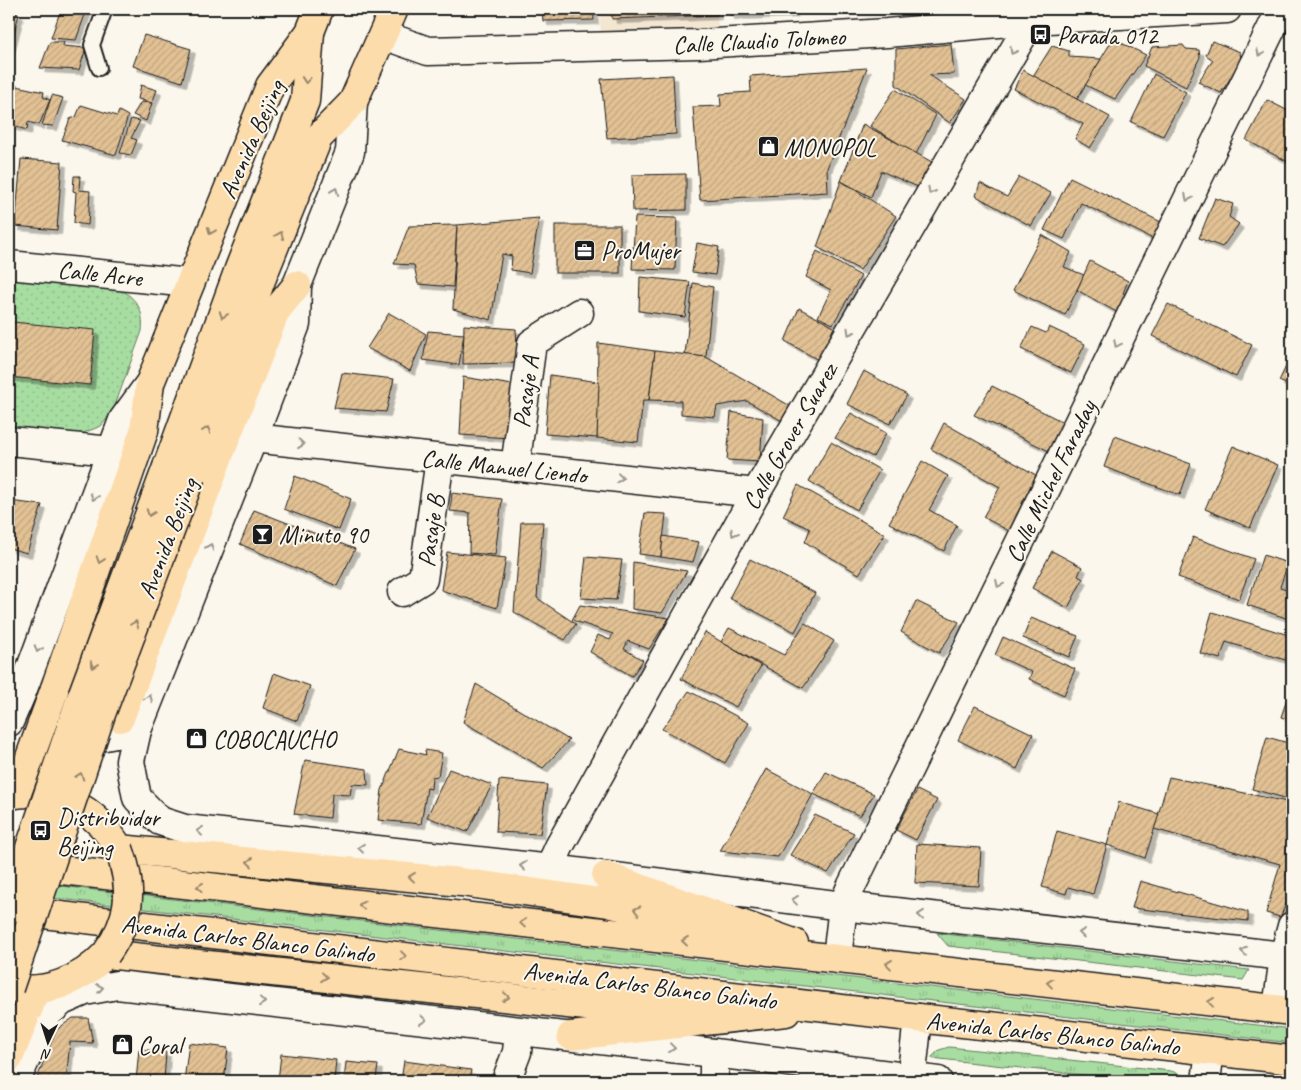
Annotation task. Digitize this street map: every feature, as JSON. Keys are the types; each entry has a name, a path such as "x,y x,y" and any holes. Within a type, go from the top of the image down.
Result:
{"main road":[{"name":"Avenida Beijing","path":"9,909 79,704 261,280 318,138 353,102 394,9"},
{"name":"Avenida Beijing","path":"150,382 270,86 315,20"},
{"name":"Avenida Beijing","path":"9,988 101,714 179,472 239,269 305,101 315,20"},
{"path":"87,811 128,724 219,456 276,311 297,285"},
{"path":"9,988 36,990 56,987 74,980 86,972 106,954 119,934 128,905 127,875 119,849 108,831 87,811 74,803 52,796 29,793 13,794 54,692 144,431 150,382"},
{"path":"119,849 461,882 608,903 838,958"},
{"name":"Avenida Carlos Blanco Galindo","path":"9,864 1285,1010"},
{"path":"606,876 838,958"},
{"name":"Avenida Carlos Blanco Galindo","path":"9,909 918,1018 1292,1060"},
{"path":"106,954 586,1006 833,1007"},
{"path":"9,1058 36,990"},
{"path":"571,1036 833,1007"}],"street":[{"name":"Calle Claudio Tolomeo","path":"383,35 428,51 709,43 887,33 1034,14 1227,9"},
{"name":"Calle Michel Faraday","path":"838,958 844,906 858,871 1281,9"},
{"name":"Calle Grover Suarez","path":"552,869 559,847 756,493 1034,14"},
{"name":"Avenida Beijing","path":"353,102 350,152 297,285 296,324 253,438 128,724 130,761 137,798 160,821 185,829 552,869"},
{"name":"Calle Acre","path":"9,264 190,283"},
{"name":"Pasaje A","path":"515,467 532,343 579,313"},
{"name":"Avenida Beijing","path":"9,722 22,692 123,420 150,382"},
{"name":"Calle Manuel Liendo","path":"253,438 756,493"},
{"path":"9,441 111,451"},
{"name":"Pasaje B","path":"402,592 423,580 440,459"},
{"path":"22,692 29,705 50,721 72,731 105,736 128,724"},
{"path":"552,869 844,906 1288,956"},
{"path":"1285,1010 1292,926"},
{"path":"14,1081 45,1016 62,1001 85,991 117,985 714,1053 911,1080 938,1081"},
{"path":"911,1080 918,1018"},
{"path":"506,1081 517,1052 519,1032"},
{"path":"1206,1081 1210,1051"},
{"path":"712,1081 714,1076 714,1053"},
{"path":"9,1071 14,1081"}],"lane":[{"path":"99,68 92,45 105,9"}],"shaded area":[{"path":"599,9 717,9 718,30 601,35"}],"green space":[{"path":"9,276 122,290 139,307 142,318 142,331 113,411 101,426 81,434 9,427"},
{"path":"9,880 1292,1029 1292,1043 9,893"},
{"path":"937,933 1249,970 1243,980 948,946"},
{"path":"949,1047 1171,1071 1183,1075 1187,1081 1138,1081 931,1058 939,1050"}],"building":[{"path":"61,9 87,9 76,40 51,38"},
{"path":"542,9 593,9 594,20 543,21"},
{"path":"611,9 717,9 717,15 612,19"},
{"path":"730,9 793,9 793,13 730,15"},
{"path":"9,12 19,14 10,49 9,49"},
{"path":"144,35 191,49 182,82 133,66"},
{"path":"1113,39 1146,55 1115,99 1085,85"},
{"path":"1212,41 1240,52 1241,61 1221,93 1198,82 1213,60 1206,55"},
{"path":"50,42 64,42 63,46 86,48 79,70 40,68"},
{"path":"951,44 954,74 929,75 966,99 950,123 896,85 896,49"},
{"path":"1183,45 1186,49 1199,50 1200,57 1186,87 1144,66 1152,47"},
{"path":"1052,46 1069,51 1069,57 1101,59 1077,99 1033,76"},
{"path":"867,68 827,168 828,192 700,200 693,107 721,106 720,94 751,92 750,76"},
{"path":"1023,70 1110,117 1090,148 1075,139 1083,124 1014,89"},
{"path":"1154,74 1186,92 1163,136 1131,122"},
{"path":"673,75 676,134 607,138 601,79"},
{"path":"12,85 44,92 43,97 50,100 39,125 28,122 27,130 9,125 9,92"},
{"path":"141,85 157,90 152,103 138,99"},
{"path":"895,89 936,115 916,154 870,126"},
{"path":"52,95 63,98 53,126 42,125"},
{"path":"1267,100 1292,113 1292,164 1246,140"},
{"path":"141,102 152,103 146,121 133,115"},
{"path":"81,105 117,116 119,111 128,116 116,155 62,140 70,119 76,117"},
{"path":"131,119 140,121 131,138 137,140 131,155 120,153"},
{"path":"863,124 932,162 918,187 881,171 871,197 841,181"},
{"path":"21,159 62,162 57,230 15,226"},
{"path":"686,174 686,210 633,211 632,175"},
{"path":"74,176 80,176 79,190 90,191 88,225 74,223 76,192 73,191"},
{"path":"1019,177 1051,193 1031,226 976,196 980,183 1007,197"},
{"path":"1070,177 1163,223 1155,240 1081,203 1064,239 1044,230"},
{"path":"841,181 896,216 860,270 817,247"},
{"path":"1215,198 1233,204 1229,217 1239,224 1222,247 1199,238"},
{"path":"635,217 677,218 675,270 632,269"},
{"path":"539,218 530,273 511,270 512,256 502,254 491,320 453,309 457,225"},
{"path":"457,225 453,287 418,284 414,265 394,264 409,226"},
{"path":"555,225 620,225 620,273 555,273"},
{"path":"1042,235 1071,252 1064,267 1084,275 1065,315 1013,290"},
{"path":"697,243 719,247 715,275 692,272"},
{"path":"817,251 861,276 833,324 818,317 831,290 806,277"},
{"path":"1090,261 1128,281 1123,293 1131,298 1120,314 1077,290"},
{"path":"640,277 690,282 685,317 639,311"},
{"path":"693,283 713,287 706,357 685,355"},
{"path":"1168,304 1252,345 1236,377 1152,336"},
{"path":"799,308 834,327 820,361 785,341"},
{"path":"389,313 426,334 410,371 367,348"},
{"path":"12,322 95,330 90,385 9,377"},
{"path":"464,325 516,329 518,363 463,364"},
{"path":"1032,327 1046,333 1049,327 1085,344 1071,373 1021,349"},
{"path":"428,331 464,334 459,365 423,360"},
{"path":"598,343 655,351 649,400 643,400 638,442 597,438"},
{"path":"655,351 706,357 792,407 784,422 747,401 717,406 715,417 681,414 681,401 649,400"},
{"path":"1292,354 1292,387 1279,381"},
{"path":"864,371 907,395 890,424 847,404"},
{"path":"342,373 394,379 386,412 334,408"},
{"path":"550,375 599,382 597,438 545,434"},
{"path":"463,377 519,386 510,438 460,435"},
{"path":"992,386 1063,422 1049,451 974,415"},
{"path":"731,412 763,418 760,462 727,460"},
{"path":"851,413 886,433 873,457 835,438"},
{"path":"944,423 1036,475 1009,531 983,517 1000,487 931,449"},
{"path":"1115,436 1191,464 1180,495 1104,467"},
{"path":"831,442 880,470 857,510 809,481"},
{"path":"1233,446 1278,465 1250,528 1205,509"},
{"path":"922,461 948,476 929,510 957,525 944,551 889,523"},
{"path":"295,476 351,499 339,530 284,509"},
{"path":"798,485 885,534 859,574 805,542 810,529 783,516"},
{"path":"452,493 502,499 495,555 469,553 470,513 450,511"},
{"path":"9,501 42,505 27,553 9,548"},
{"path":"254,510 355,549 337,586 240,544"},
{"path":"645,513 666,514 661,557 639,554"},
{"path":"521,522 543,522 537,598 576,624 565,640 514,612"},
{"path":"663,536 699,542 693,562 661,557"},
{"path":"1193,537 1254,559 1239,599 1178,577"},
{"path":"1052,551 1082,567 1078,576 1083,579 1068,608 1032,588"},
{"path":"447,552 506,558 497,608 441,590"},
{"path":"1263,555 1288,563 1280,587 1292,591 1292,620 1247,605"},
{"path":"586,557 622,560 616,600 581,598"},
{"path":"750,559 815,593 795,632 729,598"},
{"path":"633,562 687,571 662,613 632,609"},
{"path":"916,601 959,622 939,653 901,632"},
{"path":"580,605 669,618 649,649 628,641 624,649 643,660 632,676 590,652 598,635 610,640 613,634 572,620"},
{"path":"1212,612 1292,636 1292,662 1226,642 1220,659 1200,653"},
{"path":"1031,618 1078,636 1069,657 1023,638"},
{"path":"805,623 834,641 803,688 721,642 729,628 784,655"},
{"path":"705,632 761,666 736,707 681,679"},
{"path":"1003,637 1075,669 1064,695 1029,679 1032,672 995,655"},
{"path":"274,673 310,686 297,721 263,708"},
{"path":"476,684 569,740 543,768 463,722"},
{"path":"1292,684 1292,721 1281,717"},
{"path":"689,691 749,723 725,763 662,729"},
{"path":"975,706 1033,734 1017,769 958,740"},
{"path":"1267,737 1292,744 1292,800 1252,789"},
{"path":"399,749 426,755 425,750 442,753 438,776 432,777 431,789 427,788 421,824 378,820 382,790"},
{"path":"305,760 367,769 368,785 352,784 350,795 332,794 330,818 294,814"},
{"path":"449,769 492,785 467,832 427,817"},
{"path":"766,769 813,794 778,857 720,851"},
{"path":"826,772 874,794 860,816 813,794"},
{"path":"1169,777 1292,803 1292,891 1280,917 1266,913 1280,864 1154,829"},
{"path":"499,780 547,785 540,834 496,832"},
{"path":"917,790 937,800 916,840 896,830"},
{"path":"1119,802 1159,814 1145,858 1107,845"},
{"path":"815,815 854,833 828,873 790,855"},
{"path":"1057,831 1107,845 1093,894 1068,887 1066,894 1042,887"},
{"path":"917,844 981,848 979,886 915,883"},
{"path":"1140,881 1248,912 1248,921 1132,908"},
{"path":"73,1018 88,1018 93,1043 70,1042 66,1081 36,1081 56,1030"},
{"path":"189,1043 228,1048 224,1081 184,1081"},
{"path":"139,1049 166,1052 164,1081 136,1081"},
{"path":"281,1054 336,1060 334,1081 278,1081"},
{"path":"404,1061 471,1070 469,1081 401,1081"},
{"path":"346,1062 378,1065 376,1079 382,1081 344,1081"}],"place":[{"name":"Parada 012","path":"1041,35"},
{"name":"MONOPOL","path":"768,147"},
{"name":"ProMujer","path":"585,250"},
{"name":"Minuto 90","path":"263,534"},
{"name":"COBOCAUCHO","path":"197,739"},
{"name":"Distribuidor Beijing","path":"41,831"},
{"name":"Coral","path":"122,1045"}]}
